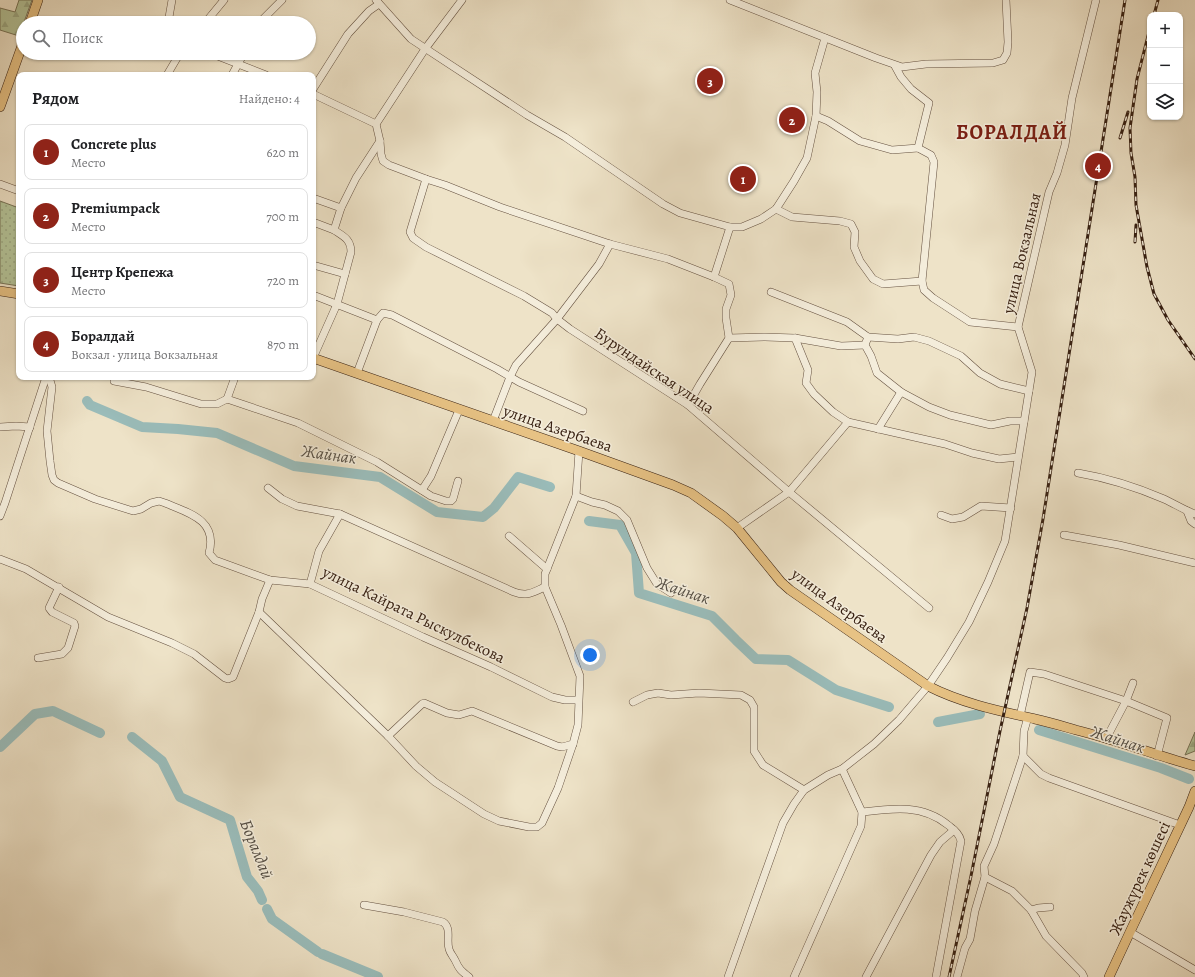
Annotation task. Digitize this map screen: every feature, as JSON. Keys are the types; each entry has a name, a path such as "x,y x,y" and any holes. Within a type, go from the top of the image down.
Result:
{"main road":[{"path":"32,16 38,0"},
{"path":"0,107 17,60"},
{"path":"0,292 16,294"},
{"name":"улица Азербаева","path":"316,359 674,485 690,493 723,516 737,528 781,582 790,590 928,686 945,695 1024,717 1086,732 1157,756 1195,766"},
{"name":"Жаужүрек көшесі","path":"1110,977 1195,791"}],"street":[{"path":"169,16 172,0"},
{"path":"211,16 224,0"},
{"path":"266,16 282,0"},
{"path":"462,0 424,49 376,124 383,161 389,165 446,185 500,207 610,244 668,259 729,284 731,295 726,309 729,338 688,405"},
{"path":"730,0 896,66 902,67 926,64 993,63 1003,60 1007,53 1008,42 1006,0"},
{"name":"улица Вокзальная","path":"804,790 842,768 874,744 899,720 928,686 969,622 1005,541 1032,372 1018,328 1049,192 1058,173 1065,145 1072,98 1096,0"},
{"path":"316,84 348,34 378,2 410,39 424,49 441,58 527,115 564,136 663,204 680,212 730,227 742,227 761,219 776,209 807,158 816,116 817,92 815,73 825,38"},
{"path":"169,72 176,60"},
{"path":"228,60 258,72"},
{"path":"234,72 240,60"},
{"path":"896,66 901,77 911,89 929,103 918,148"},
{"path":"316,95 376,124"},
{"path":"816,116 828,121 860,141 892,150 918,148 931,155 934,162 922,281 924,290 933,298 970,322 1018,328"},
{"path":"334,230 341,208 356,178 380,141"},
{"name":"Бурундайская улица","path":"426,179 410,232 413,238 426,247 524,296 552,313 570,329 688,405 928,608"},
{"path":"0,184 16,190"},
{"path":"316,199 341,208"},
{"path":"776,209 792,217 840,221 852,224 855,232 854,247 860,261 872,279 883,284 922,281"},
{"path":"316,223 334,230 349,240 351,246 351,252 336,304 316,351"},
{"path":"714,277 730,227"},
{"path":"493,421 516,365 557,319 599,264 610,244"},
{"path":"316,265 345,274"},
{"path":"771,292 847,322 868,337 898,339 914,337 929,341 961,356 980,373 1000,384 1029,391"},
{"path":"316,296 377,320"},
{"path":"357,373 377,320 383,313 392,315 519,382 583,411"},
{"path":"868,337 865,345 871,356 877,374 901,392 929,407 950,415 991,425 1024,420"},
{"path":"729,338 795,338 841,346 865,345"},
{"path":"795,338 808,370 806,383 814,394 833,412 848,422 945,444 972,453 999,459 1018,456"},
{"path":"0,516 45,380"},
{"path":"50,380 52,387 47,431 49,454 54,480 95,499 133,511 151,503 159,501 165,502 201,519 211,538 209,553 215,560 270,580 310,584"},
{"path":"114,381 146,387 201,404 217,404 227,399 234,380"},
{"path":"878,429 901,392"},
{"path":"227,399 298,423 378,462 431,496 446,502 453,499 458,481"},
{"path":"422,490 431,476 459,410"},
{"path":"737,528 789,492 848,422"},
{"path":"0,427 30,427"},
{"path":"259,612 388,736 416,766 435,782 484,814 499,821 529,827 538,827 542,823 558,788 578,725 580,676 561,625 544,587 544,581 547,569 576,496 579,451"},
{"path":"1078,472 1103,477 1143,491 1195,514"},
{"path":"268,488 282,499 297,506 340,514 522,595 544,587"},
{"path":"576,496 605,505 618,511 627,520 650,574 657,584 671,594"},
{"path":"941,516 952,519 963,517 981,506 1011,508"},
{"path":"1187,511 1191,521 1195,524"},
{"name":"улица Кайрата Рыскулбекова","path":"340,514 319,551 310,584 491,667 552,697 565,700 578,700"},
{"path":"1064,535 1120,545 1195,562"},
{"path":"509,536 547,569"},
{"path":"0,559 23,567 108,617 172,643 194,654 228,679 232,677 259,612 262,599 270,580"},
{"path":"38,658 62,654 68,648 75,626 74,623 52,612 50,608 56,586"},
{"path":"957,977 965,948 970,939 975,911 985,877 984,866 994,844 1023,756 1024,717 1030,672 1044,674 1126,701 1167,718 1157,756"},
{"path":"1106,739 1126,701 1133,683"},
{"path":"634,702 646,696 658,693 671,695 699,693 741,695 750,700 754,707 754,751 763,765 804,790 783,823 728,977"},
{"path":"388,736 424,703 447,713 459,715 472,711 557,746 562,747 573,744"},
{"path":"1023,756 1041,774 1049,778 1180,825"},
{"path":"794,977 861,826 862,812 842,768"},
{"path":"862,812 890,808 922,811 941,819 960,835 961,841 936,977"},
{"path":"866,977 931,855 940,842 954,830"},
{"path":"985,877 1012,891 1031,910 1046,936 1082,973 1084,977"},
{"path":"364,905 404,912 447,924 448,943 452,955 460,971 469,977"},
{"path":"1031,910 1050,907"},
{"path":"1130,932 1195,970"}],"green space":[{"path":"19,0 32,0 26,16 16,16 16,35 0,30 0,8 15,12"},
{"path":"0,201 16,207 16,286 0,283"},
{"path":"1195,732 1195,751 1185,755"}],"waterway":[{"name":"Жайнак","path":"87,401 90,405 142,427 217,433 294,466 380,477 437,512 483,517 494,508 518,477 550,487"},
{"name":"Жайнак","path":"589,521 620,525 636,553 639,593 712,616 756,659 788,660 836,690 889,707"},
{"name":"Боралдай","path":"0,747 35,714 53,711 100,733"},
{"name":"Жайнак","path":"938,722 980,714"},
{"name":"Жайнак","path":"1039,730 1161,768 1189,779"},
{"name":"Боралдай","path":"132,737 162,761 180,797 230,820 247,877 258,891 262,900"},
{"name":"Боралдай","path":"267,909 272,919 318,952"},
{"name":"Боралдай","path":"322,954 378,977"}],"railway":[{"path":"949,977 1027,608 1043,519 1125,0"},
{"path":"1155,12 1158,0"},
{"path":"1147,40 1137,79 1130,128 1136,205 1147,267 1154,294 1168,320 1195,359"},
{"path":"1120,138 1128,112"},
{"path":"1135,242 1136,225"}],"place":[{"name":"Центр Крепежа","path":"710,81"},
{"name":"Premiumpack","path":"792,120"},
{"name":"Боралдай","path":"1098,166"},
{"name":"Concrete plus","path":"743,179"}],"district":[{"name":"БОРАЛДАЙ","path":"1012,132"}]}
